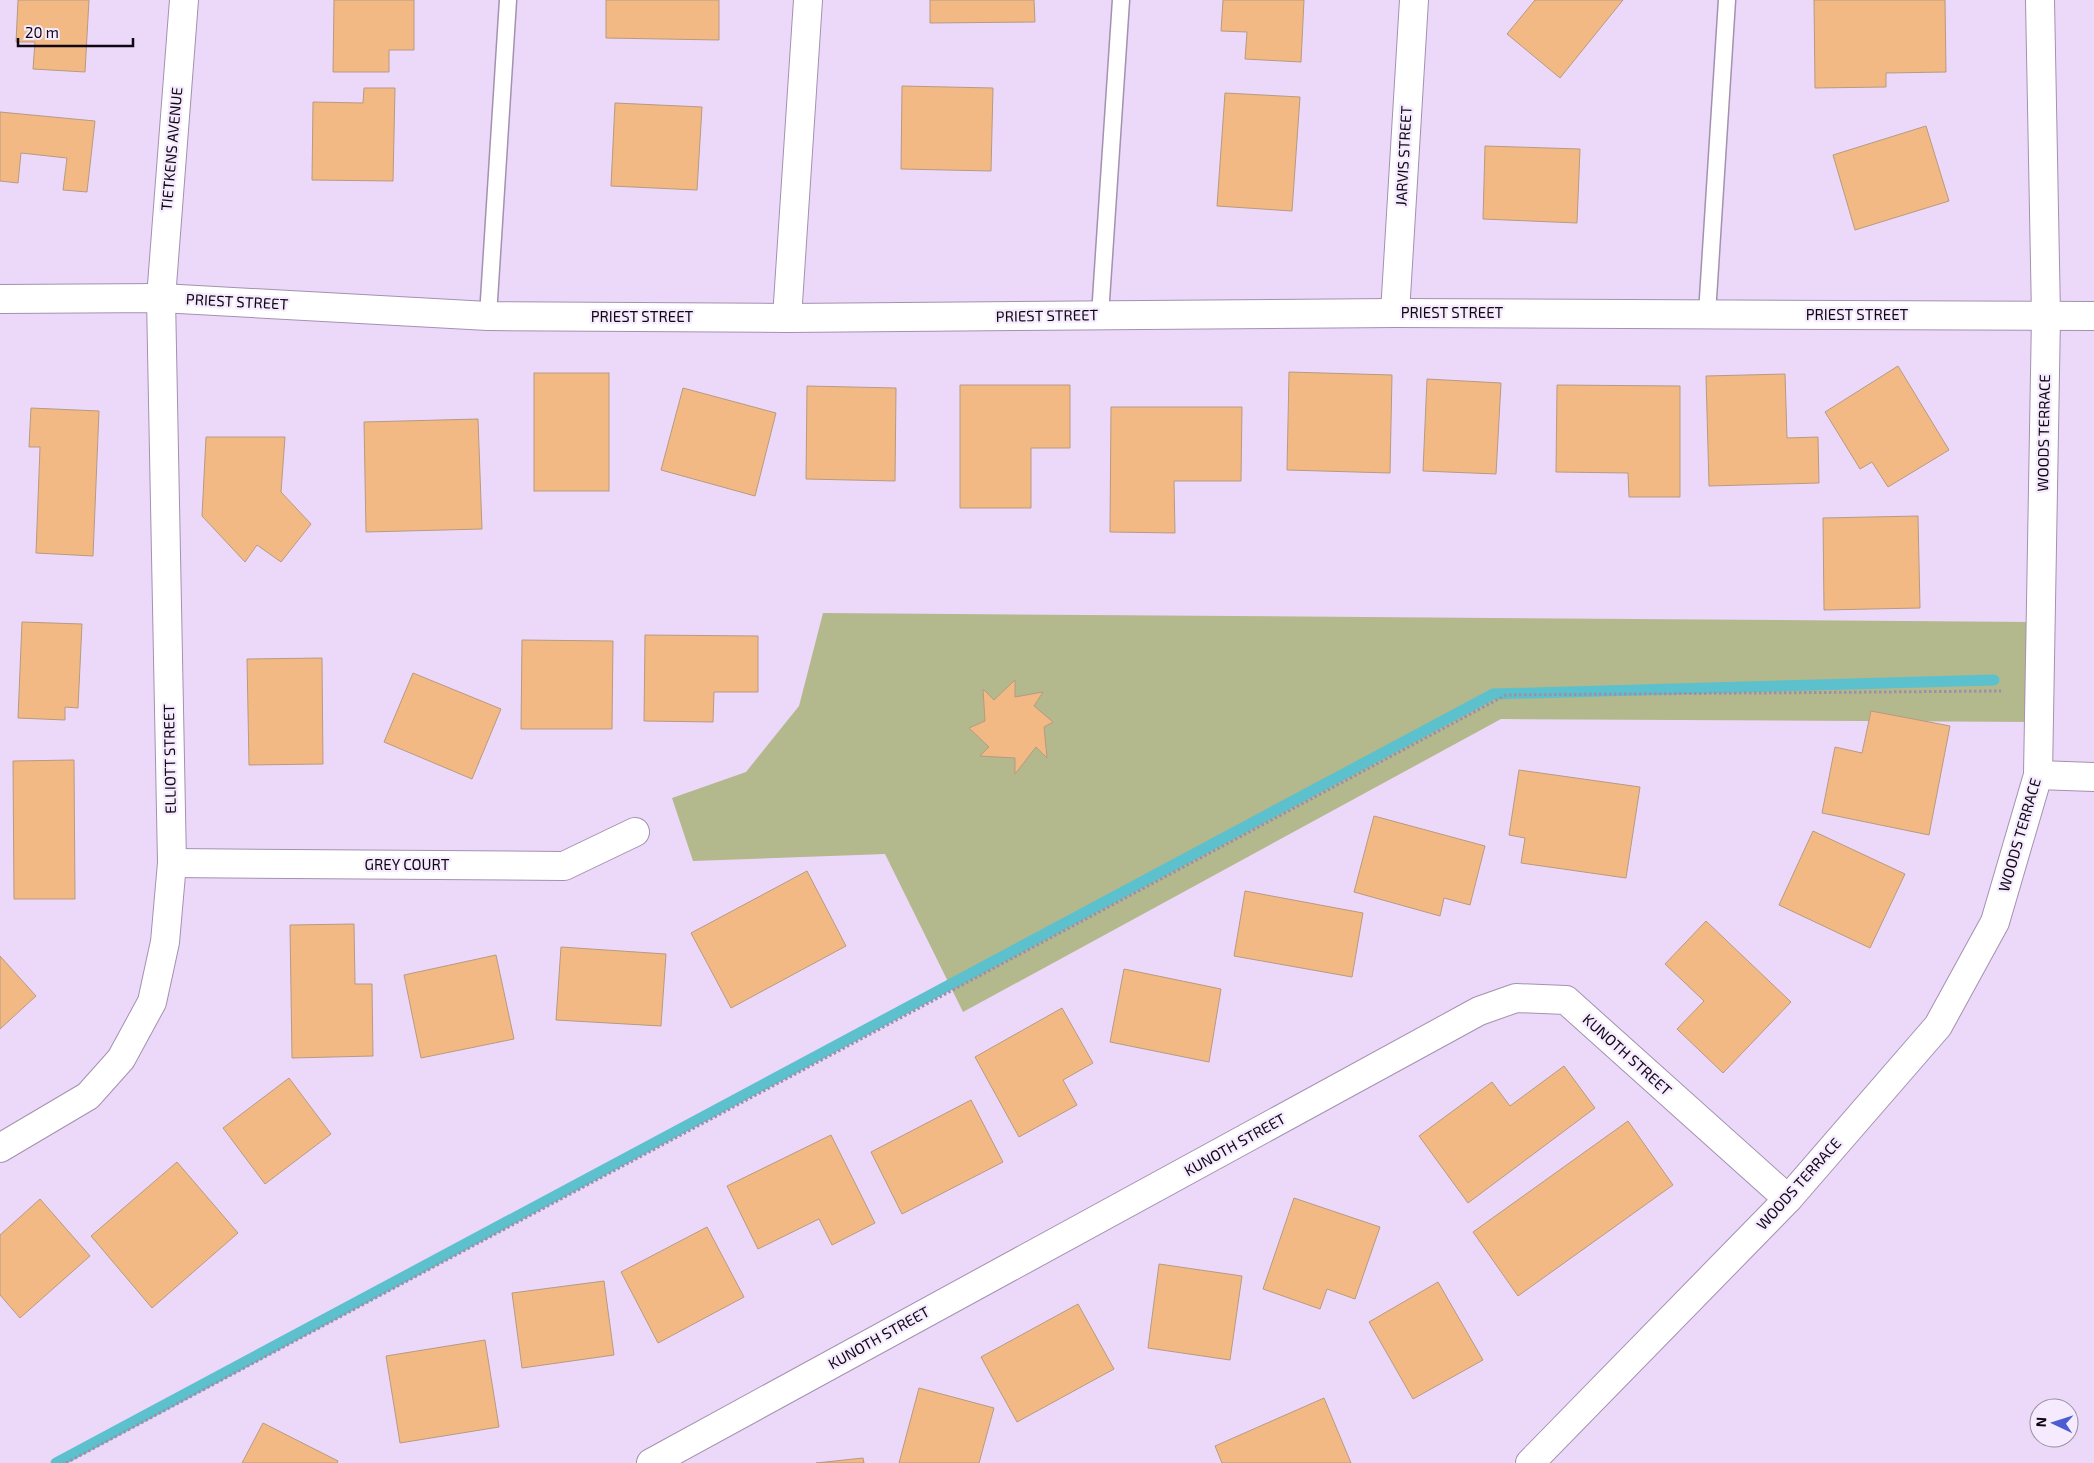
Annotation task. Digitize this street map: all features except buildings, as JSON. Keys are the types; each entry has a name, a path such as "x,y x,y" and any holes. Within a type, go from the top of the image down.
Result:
{"street":[{"name":"TIETKENS AVENUE","path":"160,298 184,0"},
{"path":"787,318 808,0"},
{"name":"JARVIS STREET","path":"1395,313 1414,0"},
{"name":"WOODS TERRACE","path":"1530,1463 1788,1199 1938,1026 1995,922 2038,775 2046,316 2040,0"},
{"name":"PRIEST STREET","path":"0,299 160,298 488,316 787,318 1395,313 2094,316"},
{"name":"ELLIOTT STREET","path":"0,1148 88,1096 121,1059 152,1002 165,942 172,864 160,298"},
{"path":"2038,775 2094,776"},
{"name":"GREY COURT","path":"172,864 564,866 635,832"},
{"name":"KUNOTH STREET","path":"651,1463 1479,1011 1516,998 1566,1000 1788,1199"}],"lane":[{"path":"488,316 508,0"},
{"path":"1100,315 1121,0"},
{"path":"1707,314 1728,0"}],"path":[{"path":"66,1463 1506,695 2001,691"}],"green space":[{"path":"823,613 2041,622 2039,722 1501,719 963,1012 885,854 693,861 672,798 746,772 799,706"}],"waterway":[{"path":"56,1463 1493,694 1994,680"}]}
